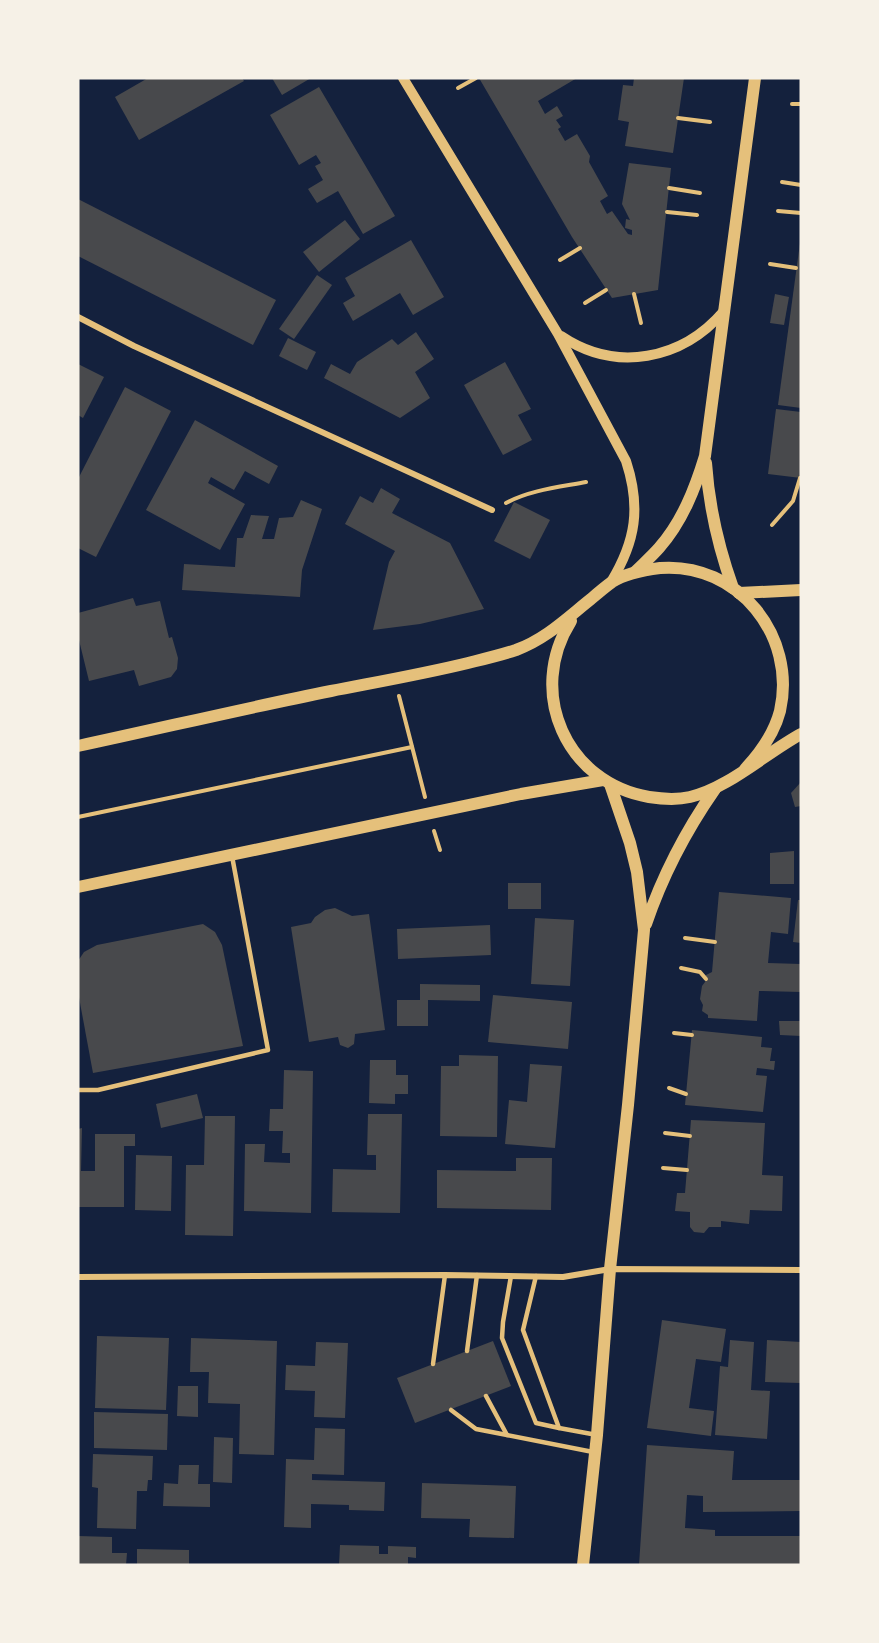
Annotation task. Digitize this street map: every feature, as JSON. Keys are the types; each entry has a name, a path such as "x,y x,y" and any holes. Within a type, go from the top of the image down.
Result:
{"main road":[{"path":"635,572 659,548 679,519 695,489 705,456 755,78"},
{"path":"705,456 713,524 722,556 736,590"},
{"path":"78,746 447,668 516,650 558,627 611,582 635,572 661,568 686,569 711,576 736,590 755,608 768,626 777,646 783,668 780,712 772,733 746,769"},
{"path":"736,590 801,590"},
{"path":"578,610 563,633 554,659 551,687 555,714 566,740 582,762 607,782 635,795 662,799 689,797 715,789 801,734"},
{"path":"78,887 511,796 607,782"},
{"path":"584,1565 610,1269 644,930 637,872 630,843 607,782"},
{"path":"644,930 665,874 680,844 715,789"}],"street":[{"path":"403,78 558,334 626,461 635,497 633,533 628,550 611,582"},
{"path":"558,334 571,343 601,354 616,357 639,357 662,353 684,345 706,330 724,311"},
{"path":"78,317 492,510"},
{"path":"78,1277 477,1275 563,1277 610,1269 801,1270"}],"lane":[{"path":"78,1090 98,1090 268,1050 232,856"},
{"path":"433,1364 445,1275"},
{"path":"467,1351 477,1275"},
{"path":"511,1276 502,1338 536,1423 597,1435"},
{"path":"536,1276 523,1330 559,1428"},
{"path":"486,1396 507,1435"},
{"path":"451,1410 476,1430 595,1452"}],"path":[{"path":"458,88 476,78"},
{"path":"792,104 801,104"},
{"path":"678,118 710,122"},
{"path":"782,182 801,185"},
{"path":"669,188 700,193"},
{"path":"778,211 801,213"},
{"path":"667,212 697,215"},
{"path":"560,260 580,248"},
{"path":"770,264 796,268"},
{"path":"585,303 606,290"},
{"path":"634,294 641,323"},
{"path":"772,525 793,501 800,477"},
{"path":"492,510 514,498 586,482"},
{"path":"398,694 425,797"},
{"path":"78,817 412,747"},
{"path":"434,829 440,850"},
{"path":"685,938 715,942"},
{"path":"681,968 700,972 706,979"},
{"path":"674,1033 692,1035"},
{"path":"669,1088 686,1094"},
{"path":"665,1132 690,1136"},
{"path":"663,1168 687,1170"}],"building":[{"path":"148,78 242,78 244,81 139,140 115,97"},
{"path":"272,78 311,78 282,95"},
{"path":"479,78 577,78 538,101 545,114 557,106 563,116 556,120 561,127 558,129 565,141 577,134 608,196 600,201 607,214 612,211 628,234 632,235 632,230 625,228 626,219 630,220 622,204 629,163 671,168 658,290 612,298 572,237"},
{"path":"634,78 684,78 673,153 625,146 629,122 618,120 623,85 633,86"},
{"path":"319,87 395,216 363,234 338,191 317,203 308,189 323,180 315,166 321,163 316,155 299,165 270,115"},
{"path":"78,199 276,300 253,345 78,256"},
{"path":"345,220 360,239 319,272 303,252"},
{"path":"411,240 444,297 413,315 400,293 353,321 343,303 355,296 345,278"},
{"path":"801,243 801,408 778,405"},
{"path":"317,275 332,285 294,339 279,329"},
{"path":"775,294 789,297 784,325 770,323"},
{"path":"416,332 434,359 415,372 430,398 400,418 324,378 331,364 350,374 357,362 392,339 398,345"},
{"path":"288,338 316,352 307,370 279,356"},
{"path":"505,362 531,409 518,415 532,440 503,455 464,385"},
{"path":"78,364 104,377 83,418 78,415"},
{"path":"125,387 171,411 96,557 78,548 78,479"},
{"path":"776,409 801,412 801,478 768,474"},
{"path":"195,420 278,466 269,484 245,471 234,490 211,477 208,483 245,504 220,550 146,510"},
{"path":"381,488 400,499 392,513 450,543 484,609 420,624 373,630 389,562 395,551 345,524 360,496 373,503"},
{"path":"301,500 322,509 302,570 300,597 182,590 184,564 235,567 237,538 243,538 251,515 269,516 262,539 274,539 279,518 293,517"},
{"path":"514,502 550,520 530,559 494,541"},
{"path":"133,598 136,606 160,601 169,638 172,637 178,658 177,669 171,677 139,686 134,670 89,681 78,636 78,613"},
{"path":"801,782 801,806 795,807 791,793"},
{"path":"794,851 794,884 770,884 770,853"},
{"path":"508,883 541,883 541,909 508,909"},
{"path":"719,892 791,898 788,934 771,932 768,963 801,964 801,992 759,991 757,1021 708,1018 708,1015 702,1011 703,1005 700,999 702,986 706,975 712,972"},
{"path":"798,900 801,900 801,943 793,942"},
{"path":"335,908 352,916 369,914 385,1030 355,1034 354,1044 348,1048 340,1045 338,1037 309,1042 291,927 311,923 325,910"},
{"path":"535,918 574,920 570,986 531,984"},
{"path":"203,924 215,932 222,945 243,1046 93,1073 78,992 78,961 84,952 97,945"},
{"path":"490,925 491,955 398,959 397,929"},
{"path":"420,984 480,985 480,1001 428,1000 428,1026 397,1026 397,1000 420,1000"},
{"path":"493,995 572,1002 568,1049 488,1042"},
{"path":"779,1021 801,1021 801,1036 780,1035"},
{"path":"692,1030 762,1037 761,1047 772,1048 770,1061 775,1061 774,1070 757,1068 756,1075 767,1076 763,1112 685,1105"},
{"path":"459,1055 498,1056 497,1137 440,1136 441,1066 459,1066"},
{"path":"370,1060 396,1060 396,1075 408,1075 408,1094 395,1094 395,1104 369,1103"},
{"path":"530,1064 562,1066 555,1148 505,1144 509,1100 527,1102"},
{"path":"284,1070 313,1071 311,1213 244,1211 245,1144 265,1144 264,1162 290,1163 290,1153 282,1153 283,1131 269,1131 270,1109 283,1109"},
{"path":"197,1094 203,1118 161,1128 156,1104"},
{"path":"368,1114 402,1114 400,1213 332,1212 333,1169 376,1170 376,1155 367,1155"},
{"path":"205,1116 235,1116 233,1236 185,1235 186,1165 204,1165"},
{"path":"691,1120 765,1123 762,1175 783,1176 782,1211 750,1210 749,1224 721,1221 721,1227 709,1227 704,1233 694,1232 690,1227 690,1212 675,1211 677,1193 685,1193"},
{"path":"82,1128 81,1171 95,1171 95,1134 135,1134 135,1146 124,1146 124,1207 78,1207 78,1129"},
{"path":"136,1155 172,1156 171,1211 135,1210"},
{"path":"516,1158 552,1158 551,1210 437,1208 437,1170 516,1171"},
{"path":"662,1320 726,1329 721,1362 696,1359 689,1408 714,1411 711,1436 647,1428"},
{"path":"97,1336 169,1338 166,1410 95,1408"},
{"path":"191,1338 277,1341 274,1455 239,1454 240,1404 208,1403 209,1372 190,1372"},
{"path":"730,1340 754,1342 751,1390 770,1391 767,1439 715,1435 720,1366 728,1367"},
{"path":"767,1340 801,1342 801,1383 765,1382"},
{"path":"493,1341 511,1386 415,1423 397,1378"},
{"path":"316,1342 348,1343 345,1418 314,1417 315,1391 285,1390 286,1365 315,1366"},
{"path":"178,1386 198,1386 198,1417 177,1416"},
{"path":"94,1412 168,1414 167,1450 94,1448"},
{"path":"315,1428 345,1429 344,1475 312,1474 312,1480 385,1482 384,1511 349,1510 349,1505 311,1504 311,1528 284,1527 286,1459 314,1460"},
{"path":"214,1437 233,1438 232,1483 213,1482"},
{"path":"647,1445 734,1451 732,1480 801,1480 801,1511 703,1512 703,1496 687,1495 685,1528 715,1530 715,1536 801,1536 801,1565 639,1565"},
{"path":"93,1454 153,1456 152,1480 148,1480 147,1491 137,1491 136,1529 97,1528 98,1488 92,1487"},
{"path":"179,1465 199,1465 198,1484 210,1484 210,1507 163,1506 164,1483 178,1484"},
{"path":"422,1483 516,1486 514,1538 469,1537 470,1519 421,1518"},
{"path":"78,1536 112,1537 112,1553 127,1553 126,1565 78,1565"},
{"path":"340,1545 379,1546 379,1554 388,1554 388,1546 416,1547 416,1558 408,1557 408,1565 339,1565"},
{"path":"137,1549 189,1550 189,1565 137,1565"}]}
